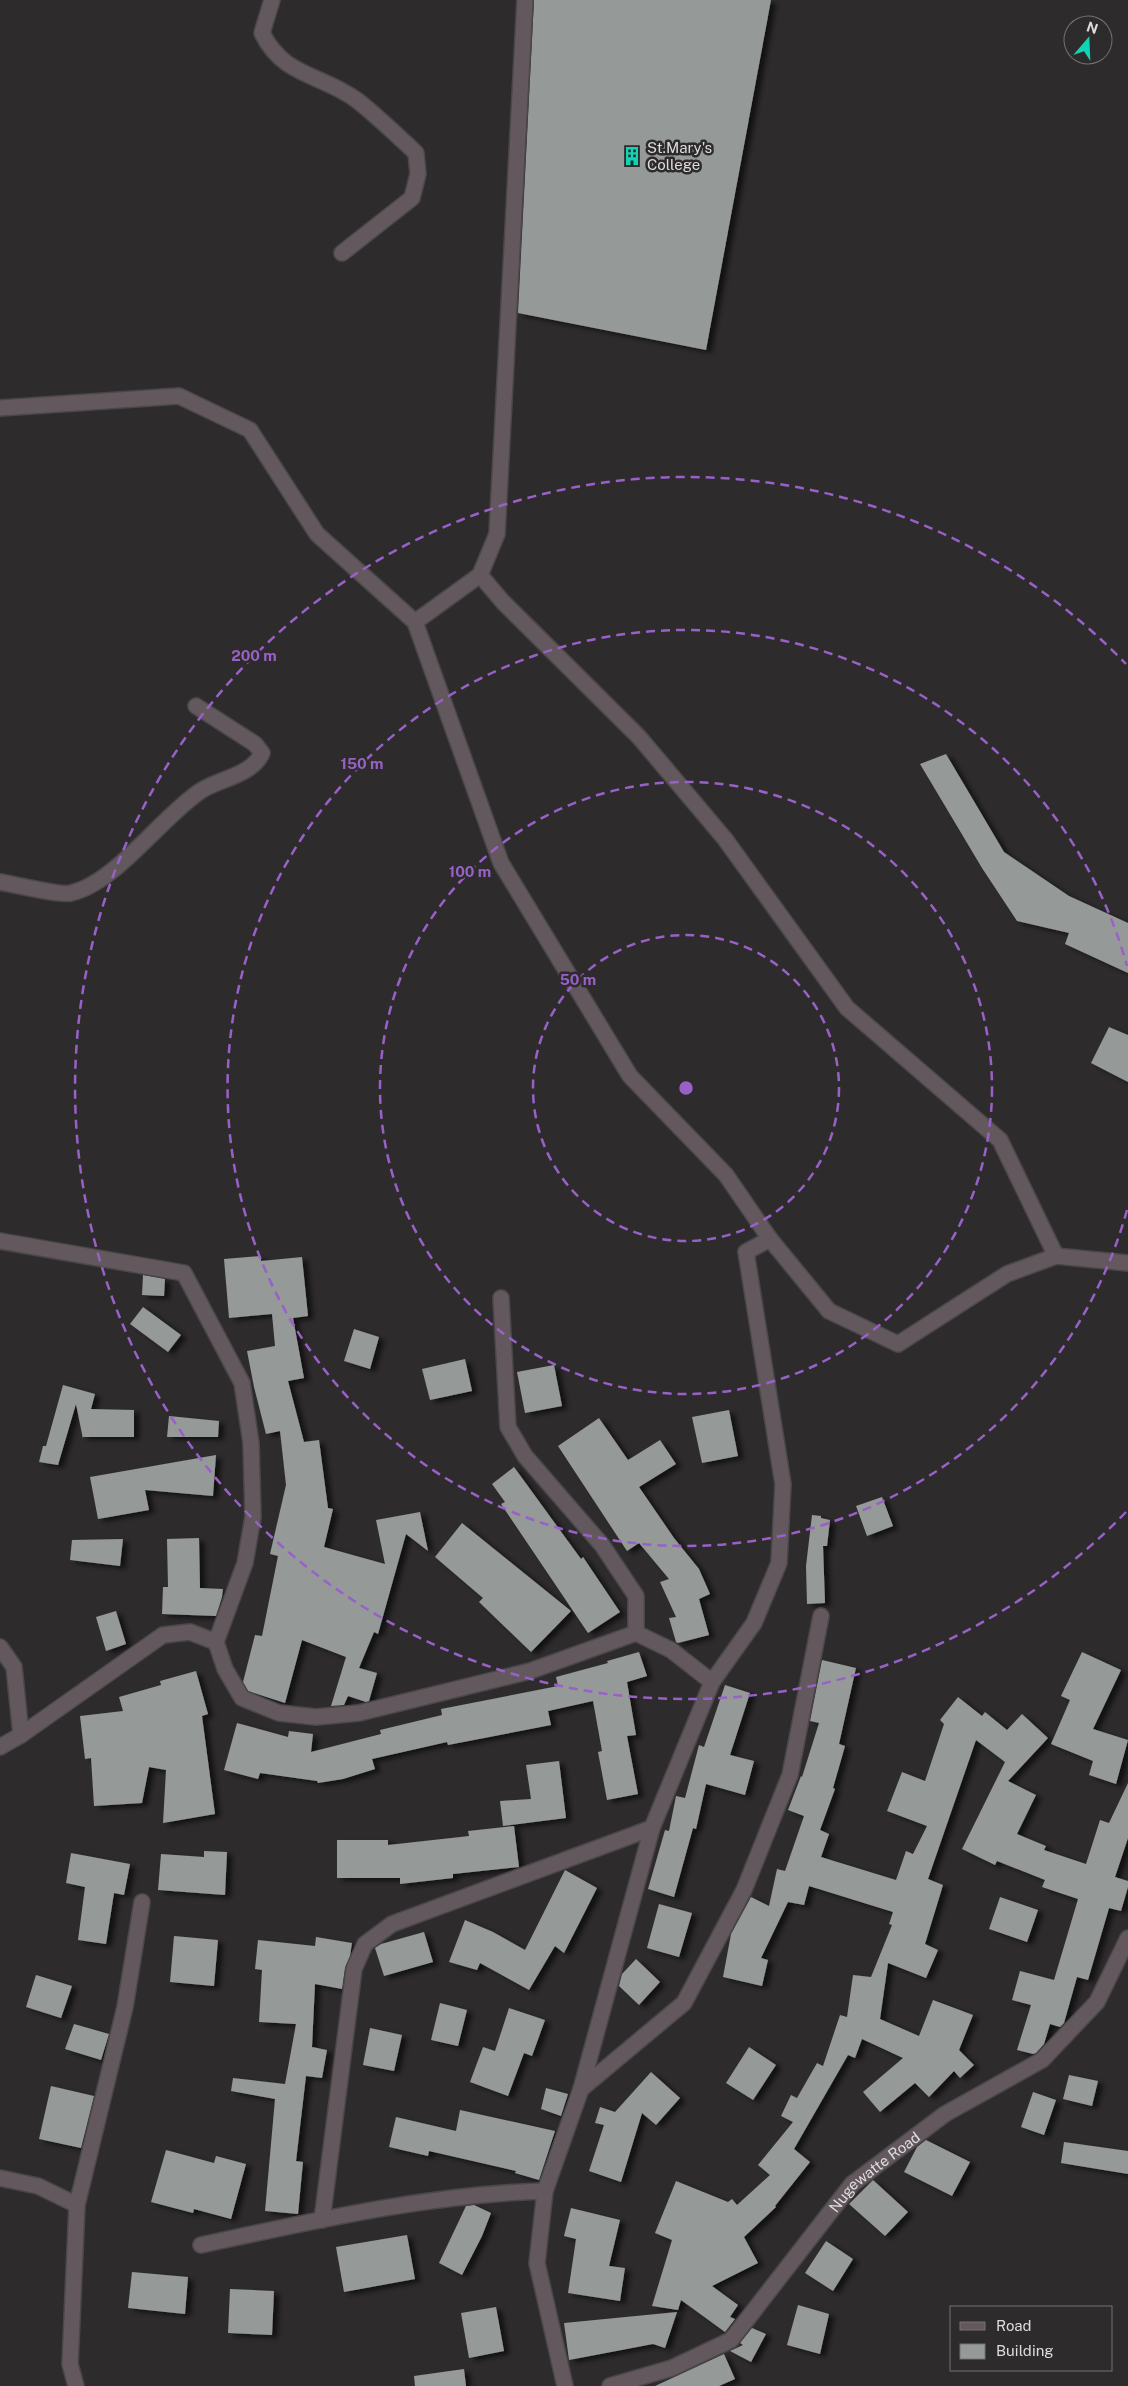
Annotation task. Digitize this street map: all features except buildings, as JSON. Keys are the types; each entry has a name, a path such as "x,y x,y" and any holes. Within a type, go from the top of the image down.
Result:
{"street":[{"path":"272,0 262,33 269,48 284,63 356,100 416,153 418,174 412,198 342,253"},
{"path":"415,622 480,576 497,534 525,0"},
{"path":"0,408 179,396 250,430 318,534 415,622 501,863 630,1076 726,1175 770,1239 829,1311 898,1344 1007,1274 1056,1256 1128,1263"},
{"path":"480,576 639,737 725,839 847,1008 1000,1140 1056,1256"},
{"path":"0,882 70,894 105,878 159,826 199,792 243,771 258,761 262,753 255,744 196,706"},
{"path":"565,2386 537,2263 545,2191 581,2089 652,1828 712,1682 754,1623 779,1563 783,1484 746,1252 770,1239"},
{"path":"0,1241 184,1273 242,1383 251,1443 253,1517 247,1554 229,1612 216,1642 225,1669 242,1698 279,1713 316,1717 359,1712 530,1671 636,1633 671,1650 712,1682"},
{"path":"501,1298 508,1427 525,1456 602,1545 636,1596 636,1633"},
{"path":"581,2089 684,2003 744,1890 790,1775 821,1616"},
{"path":"0,1748 163,1635 190,1632 216,1642"},
{"path":"0,1647 14,1667 21,1735"},
{"path":"322,2220 354,1969 365,1944 392,1924 652,1828"},
{"path":"76,2386 70,2364 77,2205 124,2006 142,1902"},
{"name":"Nugewatte Road","path":"610,2386 672,2368 731,2340 852,2184 945,2114 1042,2060 1097,2002 1128,1938"},
{"path":"0,2178 38,2186 77,2205"},
{"path":"201,2245 322,2220 492,2192 545,2191"}],"place":[{"name":"St.Mary's College","path":"632,156"}]}
